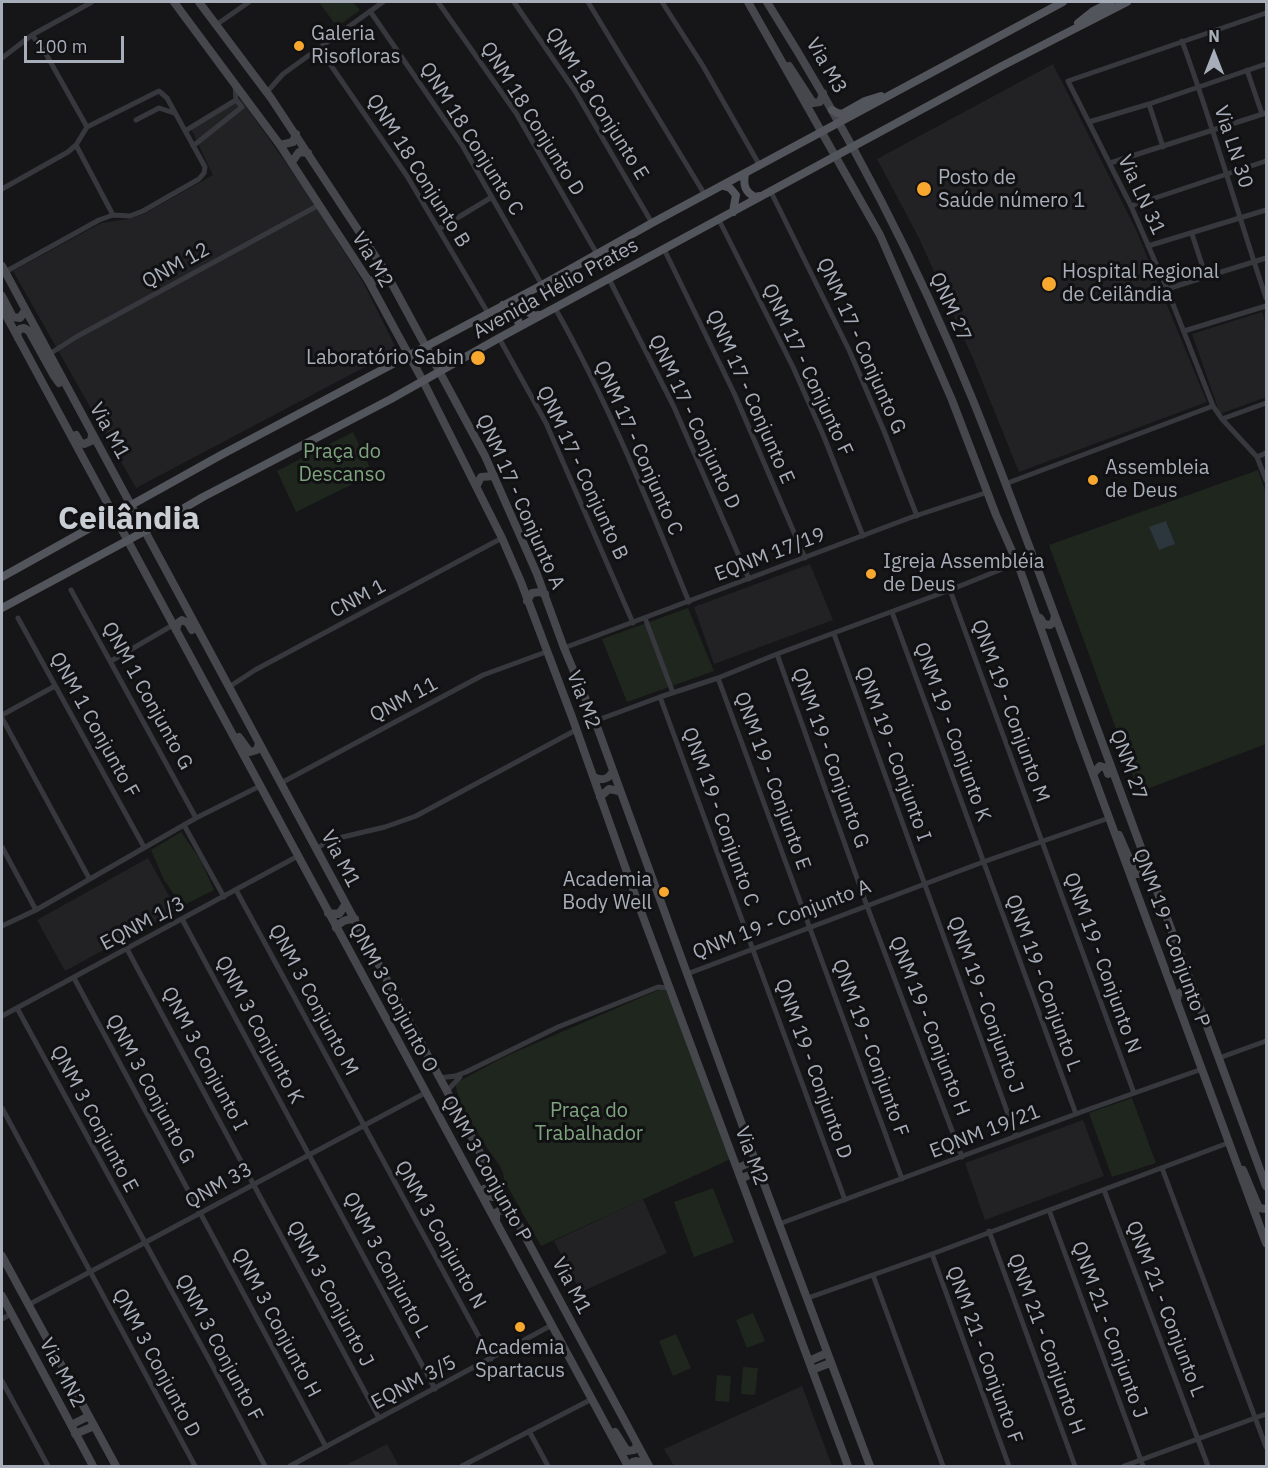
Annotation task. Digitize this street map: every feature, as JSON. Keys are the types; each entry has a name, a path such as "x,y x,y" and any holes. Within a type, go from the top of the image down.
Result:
{"main road":[{"name":"Via M2","path":"174,2 292,162 368,280 423,381 502,538 521,582 594,777 848,1467"},
{"path":"199,2 296,134 385,271 440,372"},
{"path":"748,2 880,235 969,441 987,492 1041,622 1052,625 1055,616"},
{"name":"Via M3","path":"767,2 810,70 853,148"},
{"name":"Avenida Hélio Prates","path":"2,577 221,455 427,347 1063,2"},
{"path":"1063,35 1093,11 1111,2"},
{"name":"Avenida Hélio Prates","path":"2,608 994,70 1127,2"},
{"path":"766,33 770,24 777,23 794,52 810,70"},
{"path":"780,56 794,71 813,103 820,102 823,93"},
{"name":"Avenida Hélio Prates","path":"832,110 842,114 865,101 899,91"},
{"path":"280,145 293,142 296,134"},
{"name":"QNM 27","path":"853,148 899,236 972,397 1266,1186"},
{"path":"292,162 299,152 308,153"},
{"path":"745,174 744,184 750,195 755,197 767,194"},
{"path":"724,186 730,188 735,195 734,212"},
{"path":"858,195 862,189 868,189 883,217 899,236"},
{"name":"Via M1","path":"3,269 24,312 145,531 650,1467"},
{"path":"368,280 380,281 385,271"},
{"path":"529,292 524,299 526,311 535,316 541,315"},
{"path":"2,297 13,317 20,318 24,312"},
{"path":"503,305 518,314 519,327"},
{"name":"Via M1","path":"2,308 298,856"},
{"path":"18,338 17,333 20,329 24,328 29,331 54,376 69,393"},
{"name":"QNM 17 - Conjunto A","path":"440,372 494,476 537,574 564,648"},
{"path":"55,408 68,421 80,442 89,443 92,435"},
{"path":"477,485 481,477 494,476"},
{"path":"1018,565 1110,820 1124,842 1136,874 1143,875 1149,868"},
{"path":"521,582 535,581 537,574"},
{"path":"527,601 532,593 545,594"},
{"path":"175,628 182,620 187,622 201,648 215,662"},
{"name":"Via M2","path":"564,648 595,721"},
{"path":"220,712 232,725 248,751 257,750 259,743"},
{"name":"QNM 19 - Conjunto A","path":"595,721 687,974"},
{"path":"1093,774 1100,766 1106,768 1119,804 1131,822"},
{"path":"594,777 603,780 610,777 612,773"},
{"path":"600,797 612,788 619,791"},
{"name":"QNM 19 - Conjunto P","path":"1110,820 1202,1070"},
{"name":"QNM 3 Conjunto O","path":"298,856 425,1093"},
{"path":"328,913 339,914 345,905"},
{"path":"336,928 340,922 347,919 355,920"},
{"path":"687,974 870,1467"},
{"path":"1177,1000 1182,991 1190,993 1201,1024 1212,1040"},
{"path":"1202,1070 1266,1243"},
{"name":"QNM 3 Conjunto P","path":"425,1093 552,1325"},
{"path":"1234,1156 1247,1177 1259,1208 1266,1209"},
{"path":"738,1168 755,1160"},
{"path":"466,1167 488,1196 497,1195 499,1188"},
{"path":"742,1178 759,1171"},
{"path":"496,1220 496,1213 504,1210 520,1227"},
{"path":"2,1257 116,1467"},
{"name":"Via MN2","path":"2,1296 93,1467"},
{"name":"Via M1","path":"552,1325 601,1415"},
{"path":"809,1361 827,1353"},
{"path":"812,1370 830,1363"},
{"path":"601,1415 613,1427 625,1449 634,1450 637,1446 636,1442"},
{"path":"601,1415 629,1467 637,1461 641,1462 644,1467"},
{"path":"71,1425 89,1416"},
{"path":"75,1434 94,1426"}],"street":[{"path":"2,58 32,35 92,2"},
{"path":"216,25 249,2"},
{"path":"267,92 277,80 383,2"},
{"name":"QNM 18 Conjunto D","path":"438,2 516,113 597,254"},
{"name":"QNM 18 Conjunto E","path":"514,2 575,91 652,223"},
{"path":"588,2 705,195"},
{"path":"662,2 687,40 760,166"},
{"name":"QNM 18 Conjunto C","path":"370,11 462,145 542,285"},
{"path":"1182,41 1266,13"},
{"path":"32,35 46,54 87,127"},
{"name":"Via LN 31","path":"1182,41 1068,81 1131,206 1167,289 1213,406 1257,457 1266,480"},
{"name":"Via LN 30","path":"1182,41 1266,298"},
{"name":"QNM 18 Conjunto B","path":"319,48 407,176 488,313"},
{"path":"1089,122 1266,64"},
{"path":"1110,163 1264,113 1247,70"},
{"path":"193,146 242,107 236,100 235,85"},
{"path":"2,189 68,152 76,145 87,127 159,91 176,114 205,167 200,179 143,211 124,217 113,215 99,220 3,269"},
{"path":"185,131 236,100"},
{"path":"1149,104 1163,147"},
{"path":"136,120 159,108 176,114"},
{"path":"76,145 113,215"},
{"path":"1131,206 1266,161"},
{"name":"QNM 17 - Conjunto G","path":"767,194 849,350 917,516"},
{"path":"439,229 492,197"},
{"name":"QNM 12","path":"48,355 76,337 319,205"},
{"path":"1148,246 1266,210"},
{"name":"QNM 17 - Conjunto F","path":"719,220 793,367 824,437 863,536"},
{"path":"1191,234 1206,277"},
{"name":"QNM 17 - Conjunto E","path":"664,249 734,393 805,558"},
{"path":"1167,289 1266,258"},
{"name":"QNM 17 - Conjunto D","path":"609,279 674,407 749,579"},
{"path":"1184,332 1266,306"},
{"name":"QNM 17 - Conjunto C","path":"555,308 635,471 689,602"},
{"name":"QNM 17 - Conjunto B","path":"499,338 546,423 633,624"},
{"path":"1222,419 1266,404"},
{"path":"1005,484 1213,406"},
{"path":"1257,457 1266,453"},
{"name":"EQNM 17/19","path":"564,648 987,492"},
{"name":"CNM 1","path":"229,687 255,670 502,538"},
{"path":"595,721 718,678 1018,565"},
{"name":"QNM 1 Conjunto G","path":"70,590 196,818"},
{"name":"QNM 19 - Conjunto M","path":"950,590 1042,842"},
{"name":"QNM 19 - Conjunto K","path":"892,612 983,862"},
{"name":"QNM 1 Conjunto F","path":"18,618 144,848"},
{"path":"645,618 673,693"},
{"path":"111,661 175,628"},
{"name":"QNM 19 - Conjunto I","path":"834,634 925,884"},
{"name":"QNM 11","path":"281,783 483,675 546,652"},
{"name":"QNM 19 - Conjunto G","path":"777,654 867,906"},
{"name":"QNM 19 - Conjunto E","path":"718,678 809,927"},
{"path":"55,686 2,717 89,878"},
{"name":"QNM 19 - Conjunto C","path":"660,697 752,948"},
{"path":"316,849 330,840 386,827 416,816 576,730"},
{"path":"2,926 36,910 196,818 260,786"},
{"name":"QNM 19 - Conjunto A","path":"687,974 983,862 1110,820"},
{"path":"184,825 224,897"},
{"name":"QNM 19 - Conjunto N","path":"1042,842 1134,1093"},
{"path":"2,847 36,910"},
{"name":"EQNM 1/3","path":"2,1016 298,856"},
{"name":"QNM 19 - Conjunto L","path":"983,862 1076,1114"},
{"name":"QNM 19 - Conjunto J","path":"925,884 1016,1136"},
{"name":"QNM 3 Conjunto M","path":"237,890 363,1125"},
{"name":"QNM 19 - Conjunto H","path":"867,906 962,1157"},
{"name":"QNM 3 Conjunto K","path":"182,919 310,1154"},
{"name":"QNM 19 - Conjunto F","path":"809,927 902,1179"},
{"name":"QNM 19 - Conjunto D","path":"752,948 845,1200"},
{"name":"QNM 3 Conjunto I","path":"127,949 254,1183"},
{"path":"658,987 666,975"},
{"name":"QNM 3 Conjunto G","path":"74,978 200,1214"},
{"path":"439,1078 466,1072 558,1027 658,987 671,988"},
{"name":"QNM 3 Conjunto E","path":"17,1008 145,1244"},
{"path":"1220,1058 1266,1041"},
{"name":"EQNM 19/21","path":"779,1224 1202,1070"},
{"path":"447,1091 466,1072"},
{"name":"QNM 33","path":"28,1305 425,1093"},
{"name":"QNM 3 Conjunto D","path":"2,1108 195,1467"},
{"name":"QNM 3 Conjunto N","path":"363,1125 491,1359"},
{"path":"808,1298 1228,1143"},
{"name":"QNM 3 Conjunto L","path":"310,1154 435,1389"},
{"path":"1162,1168 1266,1447"},
{"name":"QNM 3 Conjunto J","path":"254,1183 379,1418"},
{"name":"QNM 21 - Conjunto L","path":"1104,1190 1208,1467"},
{"name":"QNM 21 - Conjunto J","path":"1048,1210 1142,1463"},
{"name":"QNM 3 Conjunto H","path":"200,1214 326,1447"},
{"name":"QNM 21 - Conjunto H","path":"989,1231 1076,1467"},
{"name":"QNM 3 Conjunto F","path":"145,1244 265,1467"},
{"name":"QNM 21 - Conjunto F","path":"932,1254 1009,1467"},
{"path":"873,1275 944,1467"},
{"path":"2,1319 11,1314"},
{"name":"EQNM 3/5","path":"290,1467 552,1325"},
{"path":"2,1381 48,1467"},
{"path":"462,1467 592,1399"},
{"path":"1124,1467 1142,1463 1266,1414"},
{"path":"529,1431 548,1467"},
{"path":"474,1460 477,1467"}],"shaded area":[{"name":"Hospital Regional de Ceilândia","path":"1053,64 1136,230 1207,402 1019,472 974,361 919,238 877,159"},
{"path":"240,98 304,188 363,282 397,350 136,488 13,271 101,223 144,214 213,175 191,129"},
{"path":"1262,312 1266,324 1266,397 1220,414 1192,334"},
{"path":"1166,521 1175,544 1159,550 1149,527"},
{"path":"810,564 833,620 714,664 694,607"},
{"path":"148,858 177,910 65,971 37,920"},
{"path":"1083,1120 1104,1176 985,1220 965,1163"},
{"path":"643,1199 667,1253 581,1292 554,1241"},
{"path":"802,1386 832,1466 674,1466 664,1449"},
{"path":"387,1444 399,1466 344,1466"}],"green space":[{"path":"319,2 353,2 360,10 337,27"},
{"name":"Praça do Descanso","path":"353,432 373,474 296,512 277,471"},
{"path":"1258,470 1266,493 1266,744 1139,792 1049,545"},
{"path":"688,608 714,671 627,702 602,639"},
{"path":"181,832 200,859 214,890 182,906 164,880 151,850"},
{"name":"Praça do Trabalhador","path":"663,988 668,988 733,1158 541,1246 504,1180 501,1168 463,1107 456,1090 456,1083 504,1057"},
{"path":"1132,1098 1156,1163 1112,1177 1089,1113"},
{"path":"713,1188 734,1242 694,1257 674,1202"},
{"path":"753,1313 765,1341 747,1348 736,1320"},
{"path":"676,1334 691,1368 673,1376 659,1341"},
{"path":"743,1367 758,1368 755,1395 741,1394"},
{"path":"717,1375 731,1376 729,1402 715,1401"}],"place":[{"name":"Galeria Risofloras","path":"299,46"},
{"name":"Posto de Saúde número 1","path":"924,189"},
{"name":"Hospital Regional de Ceilândia","path":"1049,284"},
{"name":"Laboratório Sabin","path":"478,358"},
{"name":"Assembleia de Deus","path":"1093,480"},
{"name":"Igreja Assembléia de Deus","path":"871,574"},
{"name":"Academia Body Well","path":"664,892"},
{"name":"Academia Spartacus","path":"520,1327"}],"district":[{"name":"Ceilândia","path":"129,520"}]}
